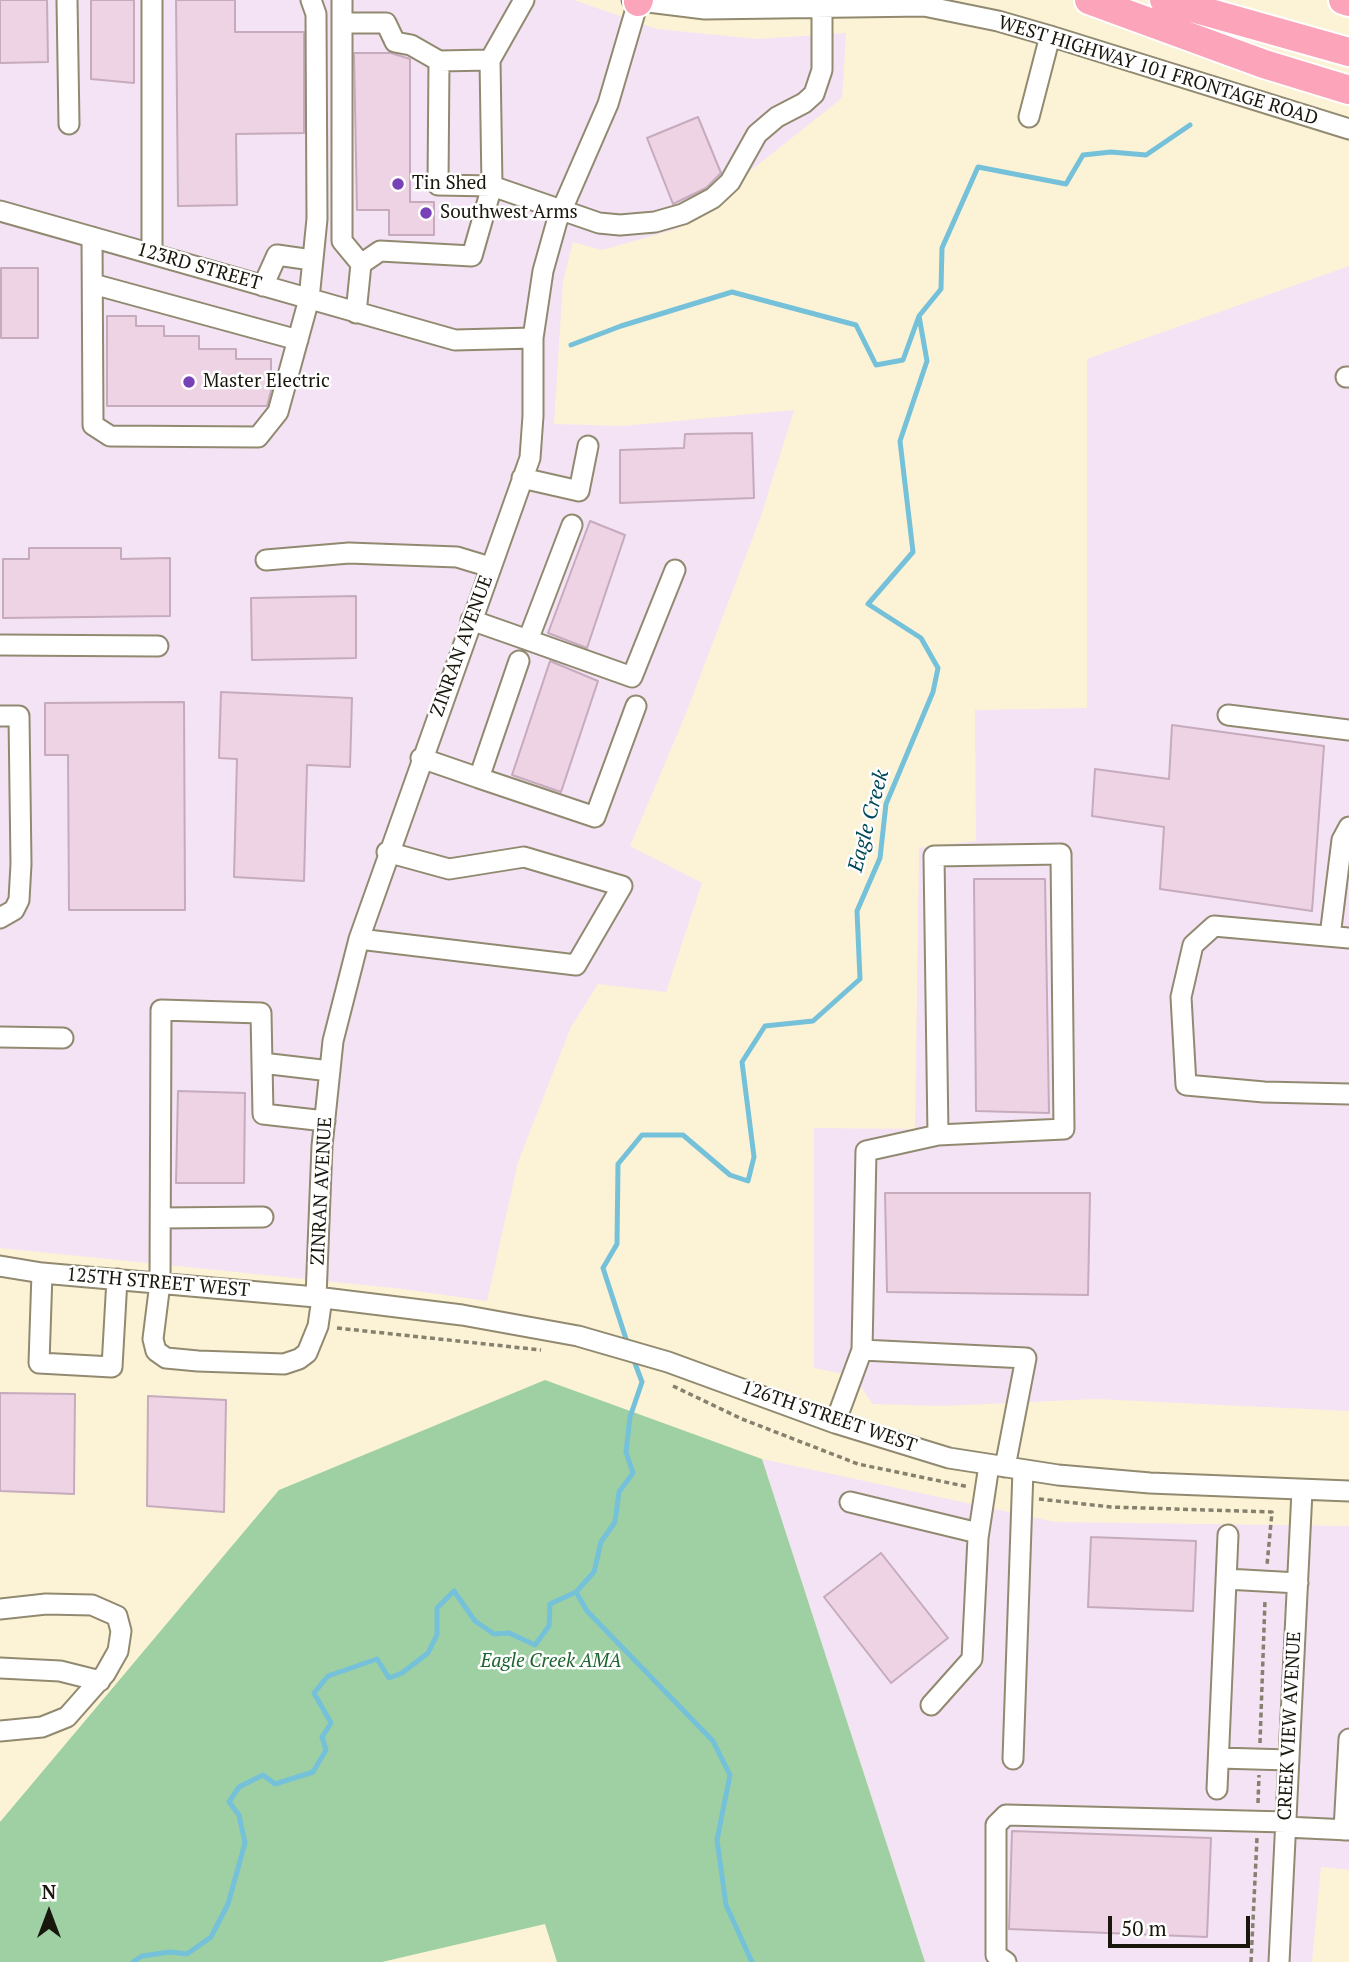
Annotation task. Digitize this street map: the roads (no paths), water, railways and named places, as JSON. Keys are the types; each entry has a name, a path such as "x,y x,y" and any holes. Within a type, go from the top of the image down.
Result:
{"highway":[{"path":"1089,0 1264,64 1349,90"},
{"path":"1164,0 1349,52"},
{"path":"1343,0 1349,2"}],"street":[{"path":"67,0 69,124"},
{"path":"152,0 152,254"},
{"path":"92,237 93,425 110,436 258,437 278,412 309,299 317,219 316,14 311,0"},
{"path":"342,0 342,241 361,264 356,313"},
{"path":"361,264 380,251 472,256 492,186 489,60 524,0"},
{"name":"WEST HIGHWAY 101 FRONTAGE ROAD","path":"637,1 705,9 924,6 998,21 1051,36 1349,130"},
{"name":"ZINRAN AVENUE","path":"160,1283 154,1325 156,1352 166,1358 284,1364 307,1353 318,1326 325,1121 333,1041 359,939 387,852 530,458 533,338 543,271 561,211 608,104 637,1"},
{"path":"439,61 438,185 492,186 599,223 643,223 683,214 713,198 730,182 757,134 777,117 804,103 814,94 822,70 822,7"},
{"path":"342,23 386,23 395,42 411,44 439,61 489,60"},
{"path":"1028,117 1051,36"},
{"name":"123RD STREET","path":"0,211 455,340 533,338"},
{"path":"263,286 277,255 312,260"},
{"path":"93,284 298,340"},
{"path":"522,478 579,491 589,446"},
{"path":"528,640 572,525"},
{"path":"266,560 361,553 457,557 490,567"},
{"path":"471,620 632,677 675,570"},
{"path":"0,645 158,646"},
{"path":"479,778 519,661"},
{"path":"421,758 594,817 636,706"},
{"path":"1228,715 1349,730"},
{"path":"0,716 19,716 21,891 14,910 0,918"},
{"path":"1349,827 1342,840 1340,937 1214,926 1193,945 1181,997 1186,1084 1264,1092 1349,1094"},
{"path":"359,939 576,965 622,886 524,857 449,869 387,852"},
{"path":"835,1423 862,1350 866,1151 938,1135 1064,1129 1061,854 934,856 938,1135"},
{"path":"160,1283 161,1010 261,1013 263,1114 325,1121"},
{"path":"0,1037 63,1038"},
{"path":"262,1063 330,1071"},
{"path":"160,1218 263,1217"},
{"name":"125TH STREET WEST","path":"0,1266 42,1273 319,1298"},
{"path":"42,1273 39,1363 112,1367 117,1279"},
{"name":"126TH STREET WEST","path":"319,1298 462,1315 578,1336 668,1362 835,1423 948,1458 1150,1483 1349,1492"},
{"path":"862,1350 1026,1358 1006,1467 1013,1759"},
{"path":"931,1704 972,1659 978,1532 1006,1467"},
{"name":"CREEK VIEW AVENUE","path":"1279,1962 1302,1491"},
{"path":"850,1502 978,1532"},
{"path":"1217,1789 1228,1535"},
{"path":"1226,1579 1298,1583"},
{"path":"0,1609 46,1604 92,1605 117,1616 121,1631 118,1651 100,1681 67,1717 42,1727 0,1731"},
{"path":"0,1668 60,1671 100,1681"},
{"path":"1006,1962 996,1955 996,1825 1006,1815 1286,1825 1347,1830 1349,1739"},
{"path":"1219,1758 1289,1760"}],"waterway":[{"name":"Eagle Creek","path":"571,345 621,326 732,292 856,325 876,365 903,360 919,316 941,289 942,248 978,167 1066,184 1083,155 1111,152 1146,155 1190,125"},
{"name":"Eagle Creek","path":"628,1345 603,1268 617,1244 618,1164 642,1135 683,1135 730,1175 748,1181 754,1157 742,1062 765,1026 813,1021 860,979 857,911 880,858 886,804 933,692 938,668 921,638 868,604 913,552 900,441 927,361 919,316"},
{"name":"Eagle Creek","path":"133,1962 142,1956 170,1952 187,1954 211,1937 228,1904 245,1843 239,1815 229,1802 239,1787 263,1775 275,1784 313,1772 326,1750 322,1737 331,1723 314,1693 328,1676 377,1659 389,1678 402,1673 428,1653 437,1635 437,1608 454,1591 475,1621 494,1634 509,1633 535,1645 549,1626 550,1604 576,1592 594,1572 601,1542 615,1522 619,1492 633,1473 626,1452 630,1417 642,1382 633,1358"},
{"path":"576,1592 587,1611 713,1741 730,1775 717,1840 726,1905 752,1962"}],"place":[{"name":"Tin Shed","path":"398,184"},
{"name":"Southwest Arms","path":"426,213"},
{"name":"Master Electric","path":"189,382"}],"park label":[{"name":"Eagle Creek AMA","path":"551,1662"}]}
